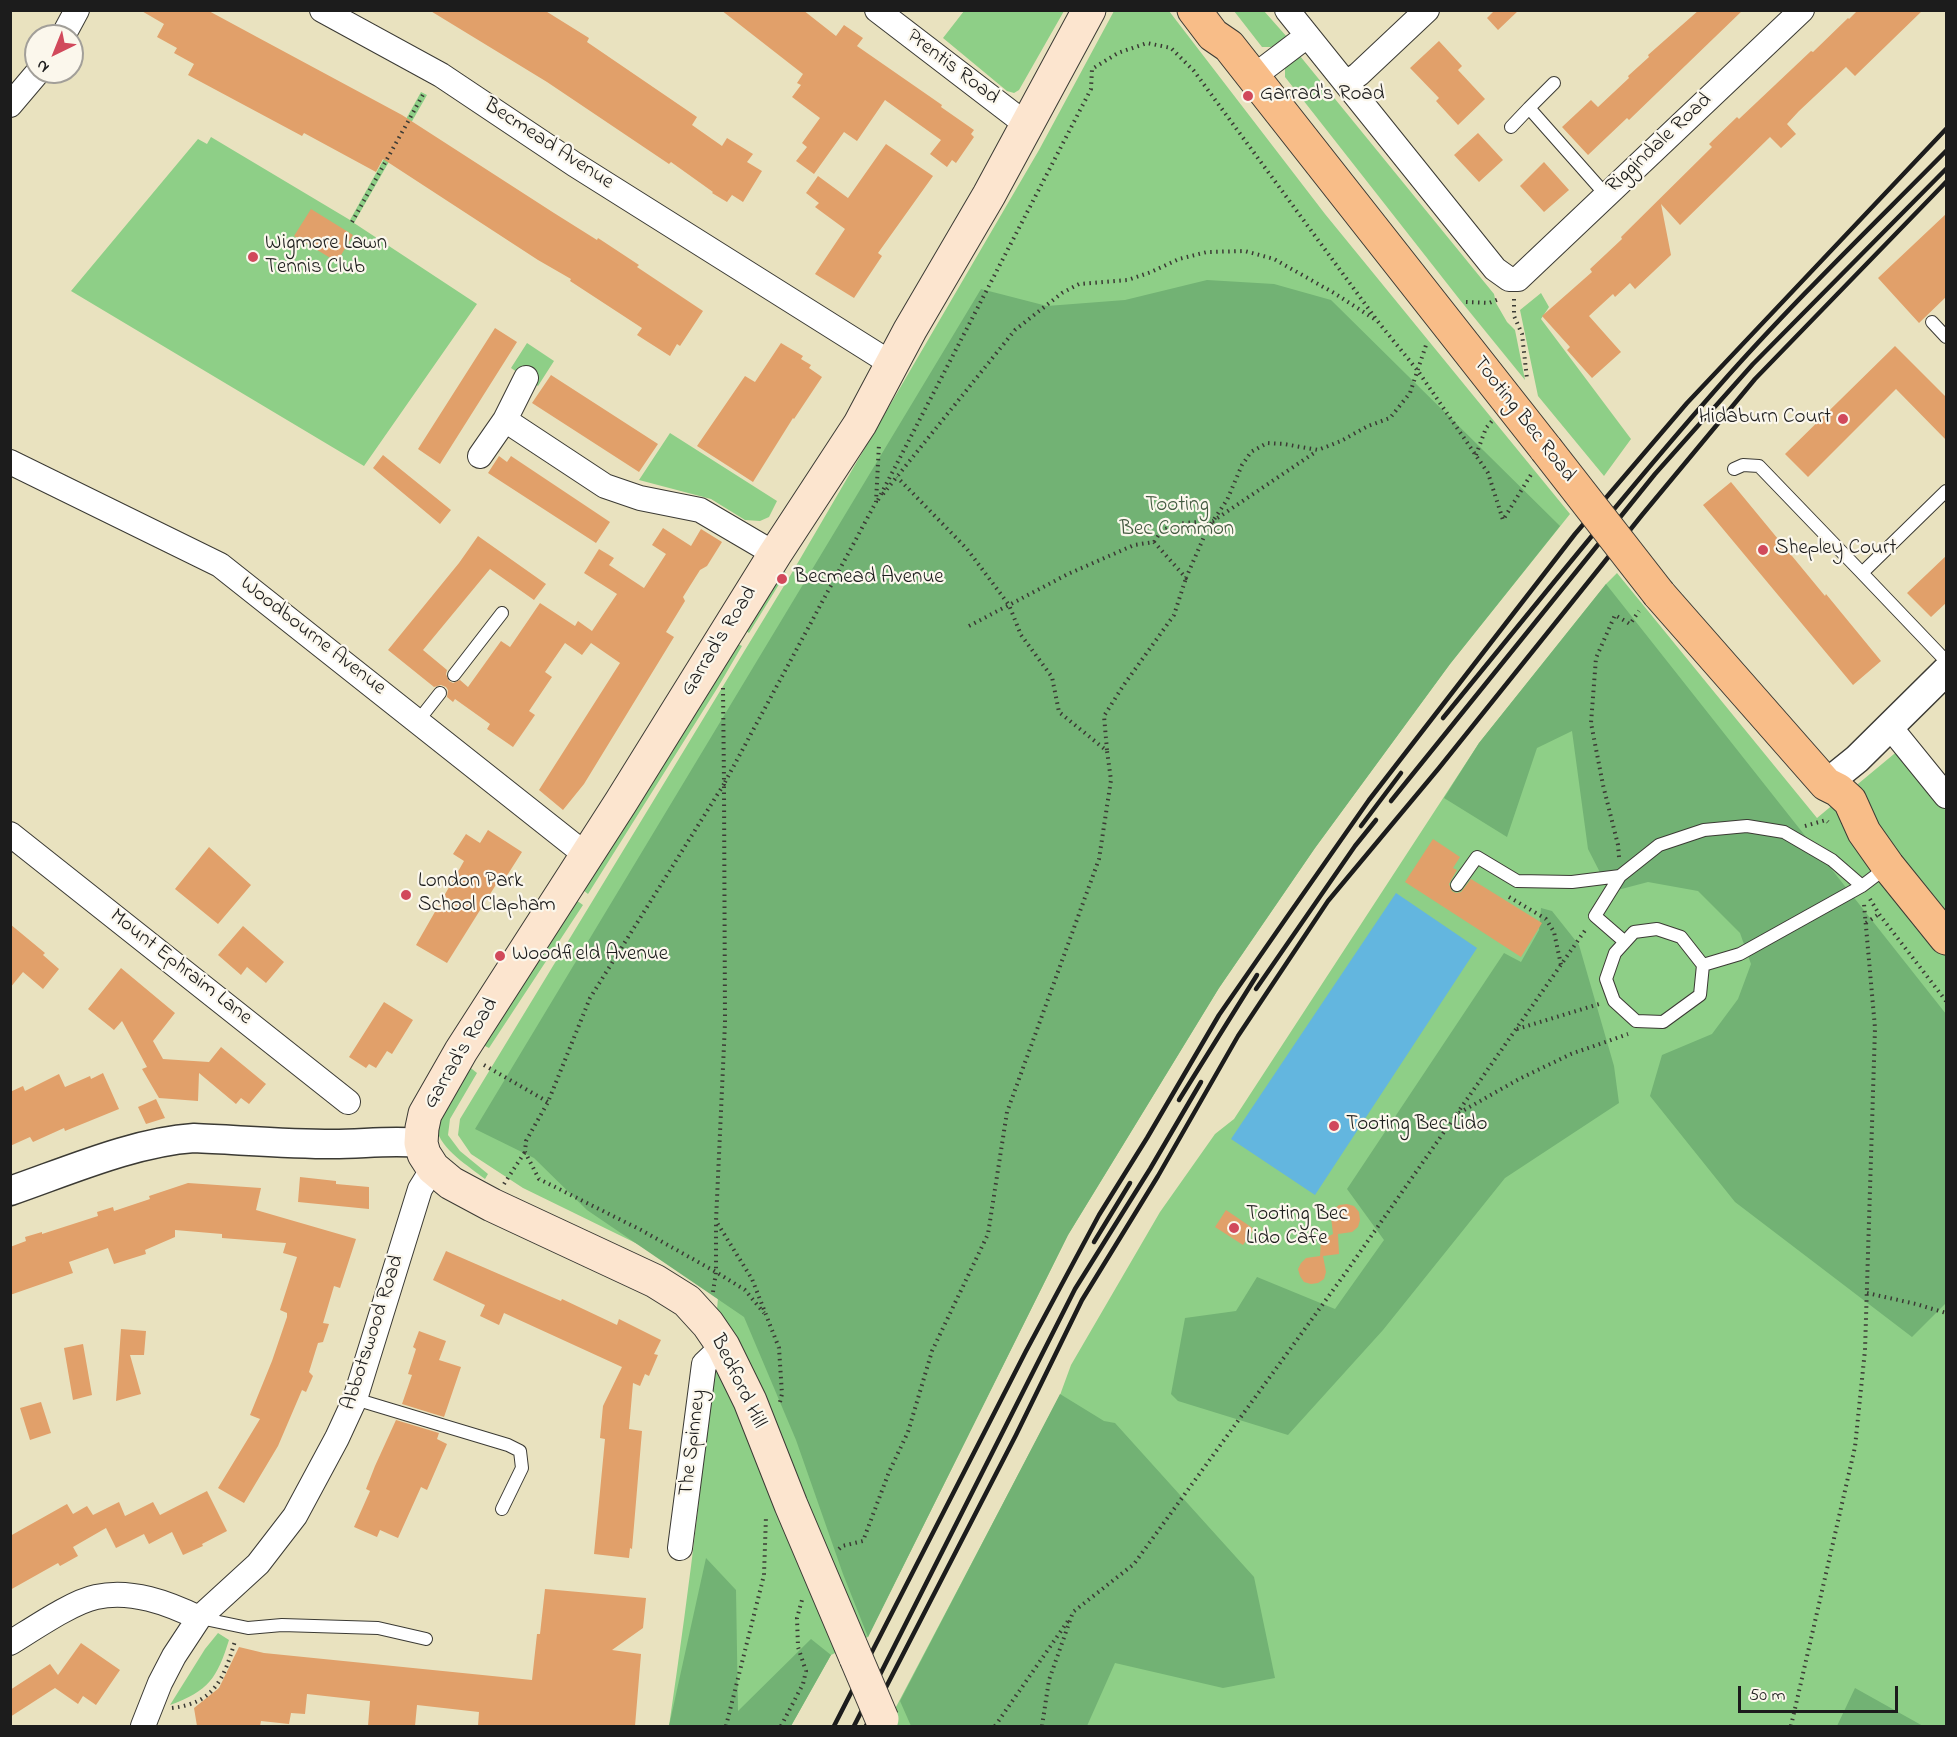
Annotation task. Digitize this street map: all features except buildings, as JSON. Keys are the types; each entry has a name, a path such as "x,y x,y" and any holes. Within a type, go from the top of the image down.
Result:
{"highway":[{"name":"Tooting Bec Road","path":"1194,10 1214,35 1229,46 1453,311 1650,602 1827,785 1838,790 1850,801 1864,832 1888,866 1947,938"},
{"name":"Tooting Bec Road","path":"1215,10 1226,28 1229,46"}],"main road":[{"name":"Garrad's Road","path":"427,1155 422,1128 428,1109 461,1051 621,802 775,554 860,424 1090,11"},
{"name":"Bedford Hill","path":"427,1155 451,1183 492,1205 655,1281 687,1301 715,1335 750,1401 884,1723"}],"street":[{"path":"69,24 77,10"},
{"name":"Becmead Avenue","path":"322,10 441,75 574,164 892,363"},
{"name":"Prentis Road","path":"877,10 1027,124"},
{"path":"1287,10 1495,269 1509,279 1512,291"},
{"path":"1347,83 1427,10"},
{"name":"Riggindale Road","path":"1512,291 1540,259 1606,195 1802,10"},
{"path":"1253,77 1307,36"},
{"path":"10,105 28,84"},
{"path":"480,456 505,420 526,378"},
{"path":"505,420 605,486 640,498 700,510 775,554"},
{"name":"Woodbourne Avenue","path":"10,462 220,565 586,855"},
{"path":"1827,785 1857,759 1947,671"},
{"path":"1890,727 1947,796"},
{"name":"Mount Ephraim Lane","path":"10,834 348,1102"},
{"path":"10,1191 149,1144 194,1138 334,1144 403,1141 427,1155"},
{"name":"Abbotswood Road","path":"143,1726 160,1683 174,1656 199,1618 258,1564 295,1516 356,1399 420,1189 427,1155"},
{"name":"The Spinney","path":"680,1548 704,1365 715,1335"},
{"path":"10,1642 73,1607 95,1597 113,1594 149,1599 199,1618"}],"lane":[{"path":"1511,127 1554,83"},
{"path":"1528,108 1606,195"},
{"path":"1932,322 1947,337"},
{"path":"1734,469 1743,465 1759,466 1947,661"},
{"path":"1862,573 1947,491"},
{"path":"454,675 502,613"},
{"path":"418,721 440,693"},
{"path":"1625,942 1595,916 1620,876 1659,845 1704,830 1747,826 1784,832 1832,860 1862,886"},
{"path":"1457,885 1477,857 1517,881 1572,882 1620,876"},
{"path":"1703,965 1740,954 1862,886 1888,866"},
{"path":"1657,928 1682,937 1703,965 1700,995 1663,1022 1636,1021 1614,1001 1606,979 1615,953 1634,932 1657,928"},
{"path":"356,1399 508,1445 520,1451 522,1468 502,1509"},
{"path":"199,1618 248,1628 282,1624 378,1628 426,1639"}],"path":[{"path":"501,1190 525,1152 526,1141 548,1102 590,998 724,784 876,502 1091,88 1092,69 1118,53 1147,43 1171,48 1194,71 1379,323 1418,371 1476,455 1488,473 1503,520 1546,449"},
{"path":"352,222 425,91"},
{"path":"876,502 1015,330 1062,293 1079,284 1128,280 1179,259 1207,252 1245,251 1274,260 1334,293 1379,323"},
{"path":"969,626 1068,574 1134,545 1154,542 1162,530 1184,523 1213,521 1318,450 1390,418 1410,393 1427,341 1453,311 1470,303 1489,303 1512,291 1514,316 1522,334 1528,386"},
{"path":"1476,455 1486,428 1496,416"},
{"path":"876,502 880,436"},
{"path":"780,1726 803,1684 806,1671 798,1647 797,1618 806,1588 818,1568 842,1546 863,1541 889,1472 908,1432 932,1351 988,1234 1007,1112 1099,859 1111,780 1104,716 1174,615 1186,578 1207,530 1227,500 1242,465 1251,452 1267,443 1318,450"},
{"path":"897,477 967,549 1009,605 1021,635 1052,677 1059,712 1107,751"},
{"path":"1154,542 1186,578"},
{"path":"1620,876 1618,845 1591,723 1596,658 1615,615 1630,624 1650,602"},
{"path":"715,1335 716,1221 725,1023 723,685"},
{"path":"1508,897 1546,920 1554,932 1561,965"},
{"path":"1791,1726 1855,1447 1865,1350 1875,1028 1866,923 1879,914 1947,1002"},
{"path":"995,1726 1073,1612 1134,1564 1458,1114 1595,916"},
{"path":"1516,1029 1614,1001"},
{"path":"1458,1114 1519,1079 1571,1054 1663,1022"},
{"path":"479,1062 548,1102"},
{"path":"525,1152 539,1179 641,1230 746,1290 766,1316"},
{"path":"716,1221 752,1279 779,1348 782,1394 779,1405"},
{"path":"1867,1293 1947,1313"},
{"path":"726,1726 764,1575 766,1505"},
{"path":"1042,1726 1049,1680 1073,1612"},
{"path":"188,1705 214,1690 229,1662 235,1639"}],"green space":[{"path":"964,11 1064,11 1019,90 1014,93 1007,91 943,38"},
{"name":"Tooting Bec Common","path":"1114,11 1169,11 1325,214 1570,514 1450,664 1315,848 1219,988 1068,1235 868,1637 831,1655 791,1726 669,1726 698,1512 718,1297 656,1253 523,1188 471,1154 458,1135 460,1119 793,571 1039,150"},
{"path":"1234,11 1264,11 1287,37 1271,47 1262,47"},
{"path":"1300,56 1494,294 1496,303 1507,322 1515,330 1525,380 1285,77 1285,67"},
{"name":"Wigmore Lawn Tennis Club","path":"421,92 427,95 354,223 477,304 364,466 71,291 198,139 207,144 211,137 350,220"},
{"name":"Tooting Bec Common","path":"1207,280 1274,284 1331,300 1560,526 1450,664 1315,848 1219,988 1068,1235 868,1637 843,1574 796,1440 744,1317 587,1210 534,1158 475,1129 981,289 1047,306 1125,300"},
{"path":"1541,293 1549,307 1541,319 1631,439 1604,476 1538,396 1520,310"},
{"path":"527,343 554,361 538,386 511,368"},
{"path":"670,433 777,501 769,517 760,521 745,520 711,499 639,480"},
{"path":"783,570 786,573 749,633 746,631"},
{"path":"1617,573 1817,818 1900,749 1946,811 1946,1726 886,1726 1060,1395 1071,1365 1160,1212 1215,1134 1234,1119 1479,743"},
{"path":"1606,584 1946,1014 1946,1303 1912,1337 1735,1202 1650,1096 1662,1055 1712,1034 1738,999 1751,964 1740,933 1698,891 1648,882 1610,892 1588,849 1572,731 1537,748 1507,837 1444,798 1479,743"},
{"path":"738,644 742,646 718,687 588,894 583,890"},
{"path":"576,900 583,905 489,1048 483,1045"},
{"path":"1541,908 1552,911 1579,945 1614,1066 1619,1103 1505,1178 1383,1330 1288,1435 1178,1401 1171,1394 1185,1318 1236,1311 1257,1277 1335,1309 1384,1240 1347,1189 1504,953 1521,962 1539,930"},
{"path":"467,1065 477,1073 450,1119 448,1135 460,1151 488,1174 485,1179 444,1144 437,1129 444,1106"},
{"path":"1060,1394 1104,1421 1115,1423 1254,1577 1275,1678 1223,1688 1115,1663 1087,1726 911,1726 900,1701"},
{"path":"706,1558 736,1590 738,1711 811,1639 831,1655 791,1726 669,1726"},
{"path":"218,1633 229,1640 210,1682 194,1694 170,1705 205,1649"},
{"path":"1855,1688 1923,1726 1837,1726"}],"water":[{"path":"1396,893 1477,948 1315,1195 1231,1139"}],"railway":[{"path":"834,1726 1026,1351 1099,1215 1219,1015 1287,917 1369,800 1575,534 1687,403 1946,129"},
{"path":"1443,718 1614,509 1719,386 1802,296 1946,151"},
{"path":"1391,801 1655,474 1753,364 1946,169"},
{"path":"866,1726 1016,1435 1082,1300 1158,1176 1238,1036 1328,901 1755,379 1946,182"},
{"path":"1361,826 1401,773"},
{"path":"1256,989 1355,846 1376,820"},
{"path":"1179,1100 1257,975"},
{"path":"854,1726 1075,1289 1201,1082"},
{"path":"1094,1242 1130,1183"}],"place":[{"name":"Garrad's Road","path":"1248,96"},
{"name":"Wigmore Lawn Tennis Club","path":"253,257"},
{"name":"Hidaburn Court","path":"1843,419"},
{"name":"Shepley Court","path":"1763,550"},
{"name":"Becmead Avenue","path":"782,579"},
{"name":"London Park School Clapham","path":"406,895"},
{"name":"Woodfield Avenue","path":"500,956"},
{"name":"Tooting Bec Lido","path":"1334,1126"},
{"name":"Tooting Bec Lido Cafe","path":"1234,1228"}]}
